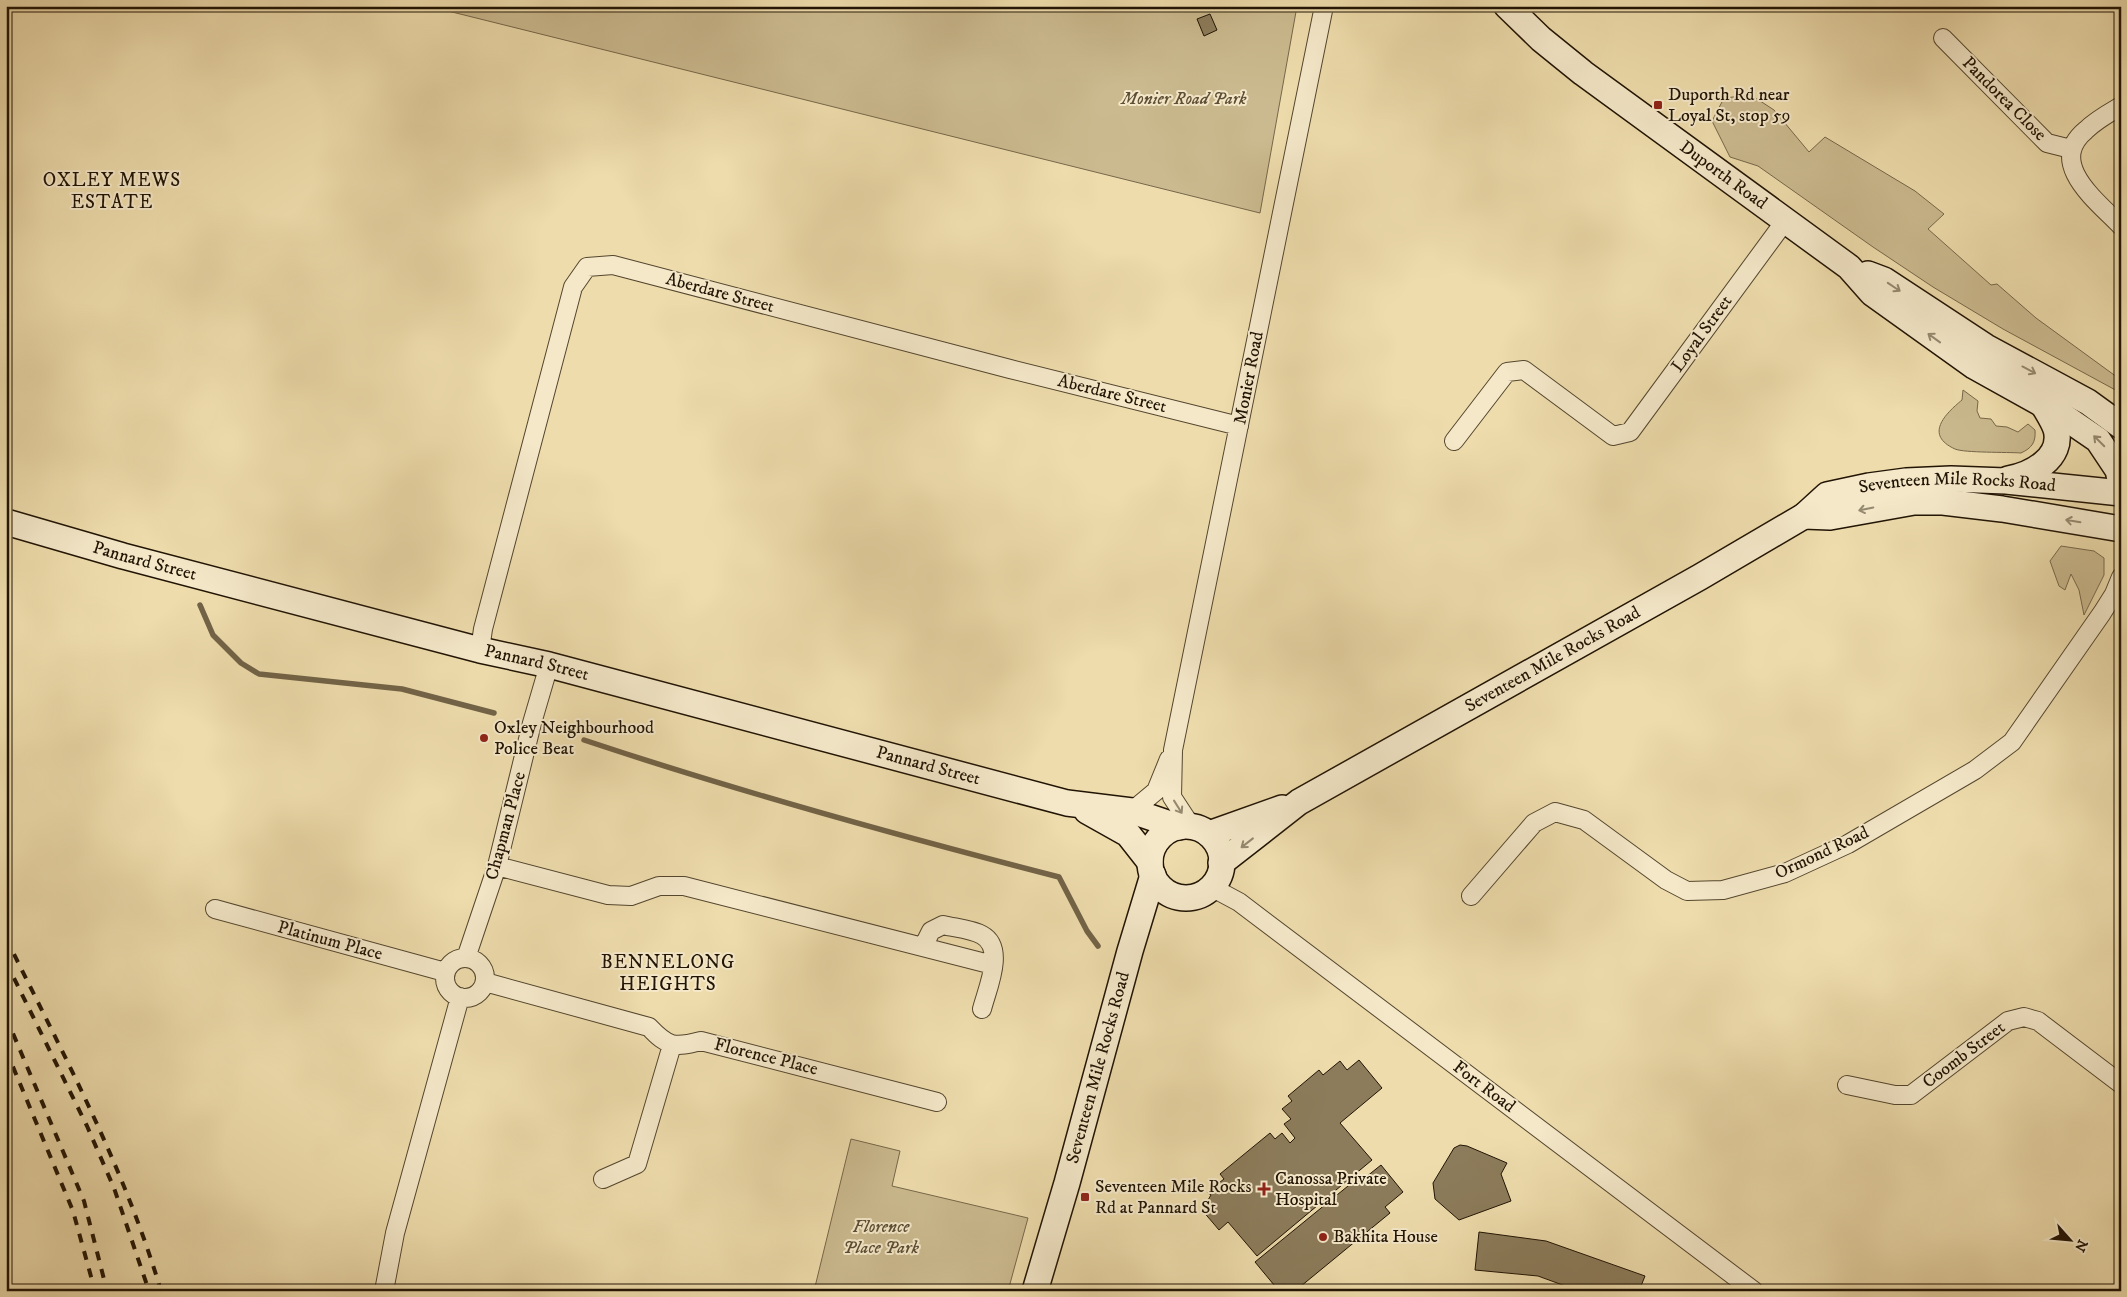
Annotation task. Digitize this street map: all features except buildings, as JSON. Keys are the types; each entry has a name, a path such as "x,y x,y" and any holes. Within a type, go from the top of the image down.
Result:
{"main road":[{"name":"Duporth Road","path":"1507,6 1541,40 1583,73 1849,267 1872,293 1974,366 2043,404 2098,440 2118,470 2121,484"},
{"name":"Duporth Road","path":"1849,267 1884,280 1986,347 2088,402 2121,426"},
{"path":"2006,481 2036,470 2054,451 2057,436 2056,427 2043,404"},
{"name":"Seventeen Mile Rocks Road","path":"1222,863 1300,802 1700,577 1804,516 1827,496 1869,486 1915,480 2006,481 2121,493"},
{"name":"Seventeen Mile Rocks Road","path":"1804,516 1830,517 1914,502 1943,502 2002,509 2121,529"},
{"name":"Pannard Street","path":"6,522 123,556 480,650 549,665 1067,803 1098,816 1128,834 1152,868"},
{"name":"Seventeen Mile Rocks Road","path":"1193,829 1300,802"},
{"name":"Pannard Street","path":"1067,803 1132,811 1193,829"},
{"path":"1193,829 1217,844 1222,863 1220,872 1211,887 1204,892 1188,898 1172,895 1164,890 1152,868 1156,842 1166,832 1193,829"},
{"name":"Seventeen Mile Rocks Road","path":"1035,1291 1067,1183 1152,868"},
{"name":"Seventeen Mile Rocks Road","path":"1130,951 1172,895"},
{"name":"Seventeen Mile Rocks Road","path":"1053,1291 1067,1183"}],"street":[{"name":"Monier Road","path":"1193,829 1172,797 1173,750 1324,6"},
{"name":"Pandorea Close","path":"1943,38 2047,143 2071,150"},
{"path":"2121,106 2084,130 2071,150 2070,165 2080,183 2121,226"},
{"name":"Loyal Street","path":"1454,441 1507,372 1524,370 1613,436 1630,432 1785,221"},
{"name":"Aberdare Street","path":"480,650 483,629 573,287 587,267 613,265 1010,369 1239,426"},
{"name":"Ormond Road","path":"1470,896 1534,823 1555,812 1584,820 1666,880 1687,891 1723,890 1785,873 1848,844 1975,770 2012,742 2102,613 2121,578"},
{"name":"Chapman Place","path":"466,958 496,866 532,723 549,665"},
{"name":"Monier Road","path":"1132,811 1156,791 1173,750"},
{"path":"496,866 608,895 631,896 660,886 684,886 993,965"},
{"name":"Fort Road","path":"1211,887 1246,908 1754,1291"},
{"name":"Platinum Place","path":"215,909 445,972"},
{"path":"923,948 931,932 943,925 981,934 990,941 994,949 993,965 982,1009"},
{"path":"466,958 479,963 483,969 484,982 478,993 472,997 460,998 447,988 445,972 451,963 466,958"},
{"path":"484,982 649,1027 659,1037 672,1045 637,1164 603,1180"},
{"path":"384,1291 394,1233 460,998"},
{"name":"Coomb Street","path":"1847,1085 1895,1095 1910,1095 2008,1021 2024,1017 2038,1021 2121,1084"},
{"name":"Florence Place","path":"672,1045 687,1045 701,1041 937,1102"}],"green space":[{"name":"Monier Road Park","path":"441,6 1297,6 1260,213 440,9"},
{"path":"1751,95 1774,110 1809,152 1825,137 1915,191 1944,214 1928,229 1991,285 1997,284 2036,318 2121,380 2121,393 2003,329 1933,287 1758,166 1730,157 1712,121 1724,98"},
{"path":"1963,390 1978,401 1977,411 1980,418 1991,419 1996,426 2007,427 2018,432 2028,424 2035,430 2035,438 2031,447 2021,453 1976,452 1955,449 1946,443 1939,431 1940,424 1962,400"},
{"path":"2061,546 2094,551 2104,558 2104,575 2084,615 2079,590 2071,574 2065,590 2059,586 2050,561"},
{"name":"Florence Place Park","path":"851,1139 900,1151 892,1186 1028,1218 1008,1291 814,1291"}],"waterway":[{"path":"200,605 213,635 241,663 259,674 402,689 494,713"},
{"path":"584,740 820,813 1059,877 1087,931 1098,946"}],"railway":[{"path":"6,938 111,1155 146,1245 161,1291"},
{"path":"6,962 87,1126 114,1188 149,1291"},
{"path":"6,1017 84,1201 107,1291"},
{"path":"6,1050 73,1211 95,1291"}],"place":[{"name":"Duporth Rd near Loyal St, stop 59","path":"1658,105"},
{"name":"Oxley Neighbourhood Police Beat","path":"484,738"},
{"name":"Canossa Private Hospital","path":"1264,1189"},
{"name":"Seventeen Mile Rocks Rd at Pannard St","path":"1085,1197"},
{"name":"Bakhita House","path":"1323,1237"}],"district":[{"name":"OXLEY MEWS ESTATE","path":"112,191"},
{"name":"BENNELONG HEIGHTS","path":"668,973"}]}
